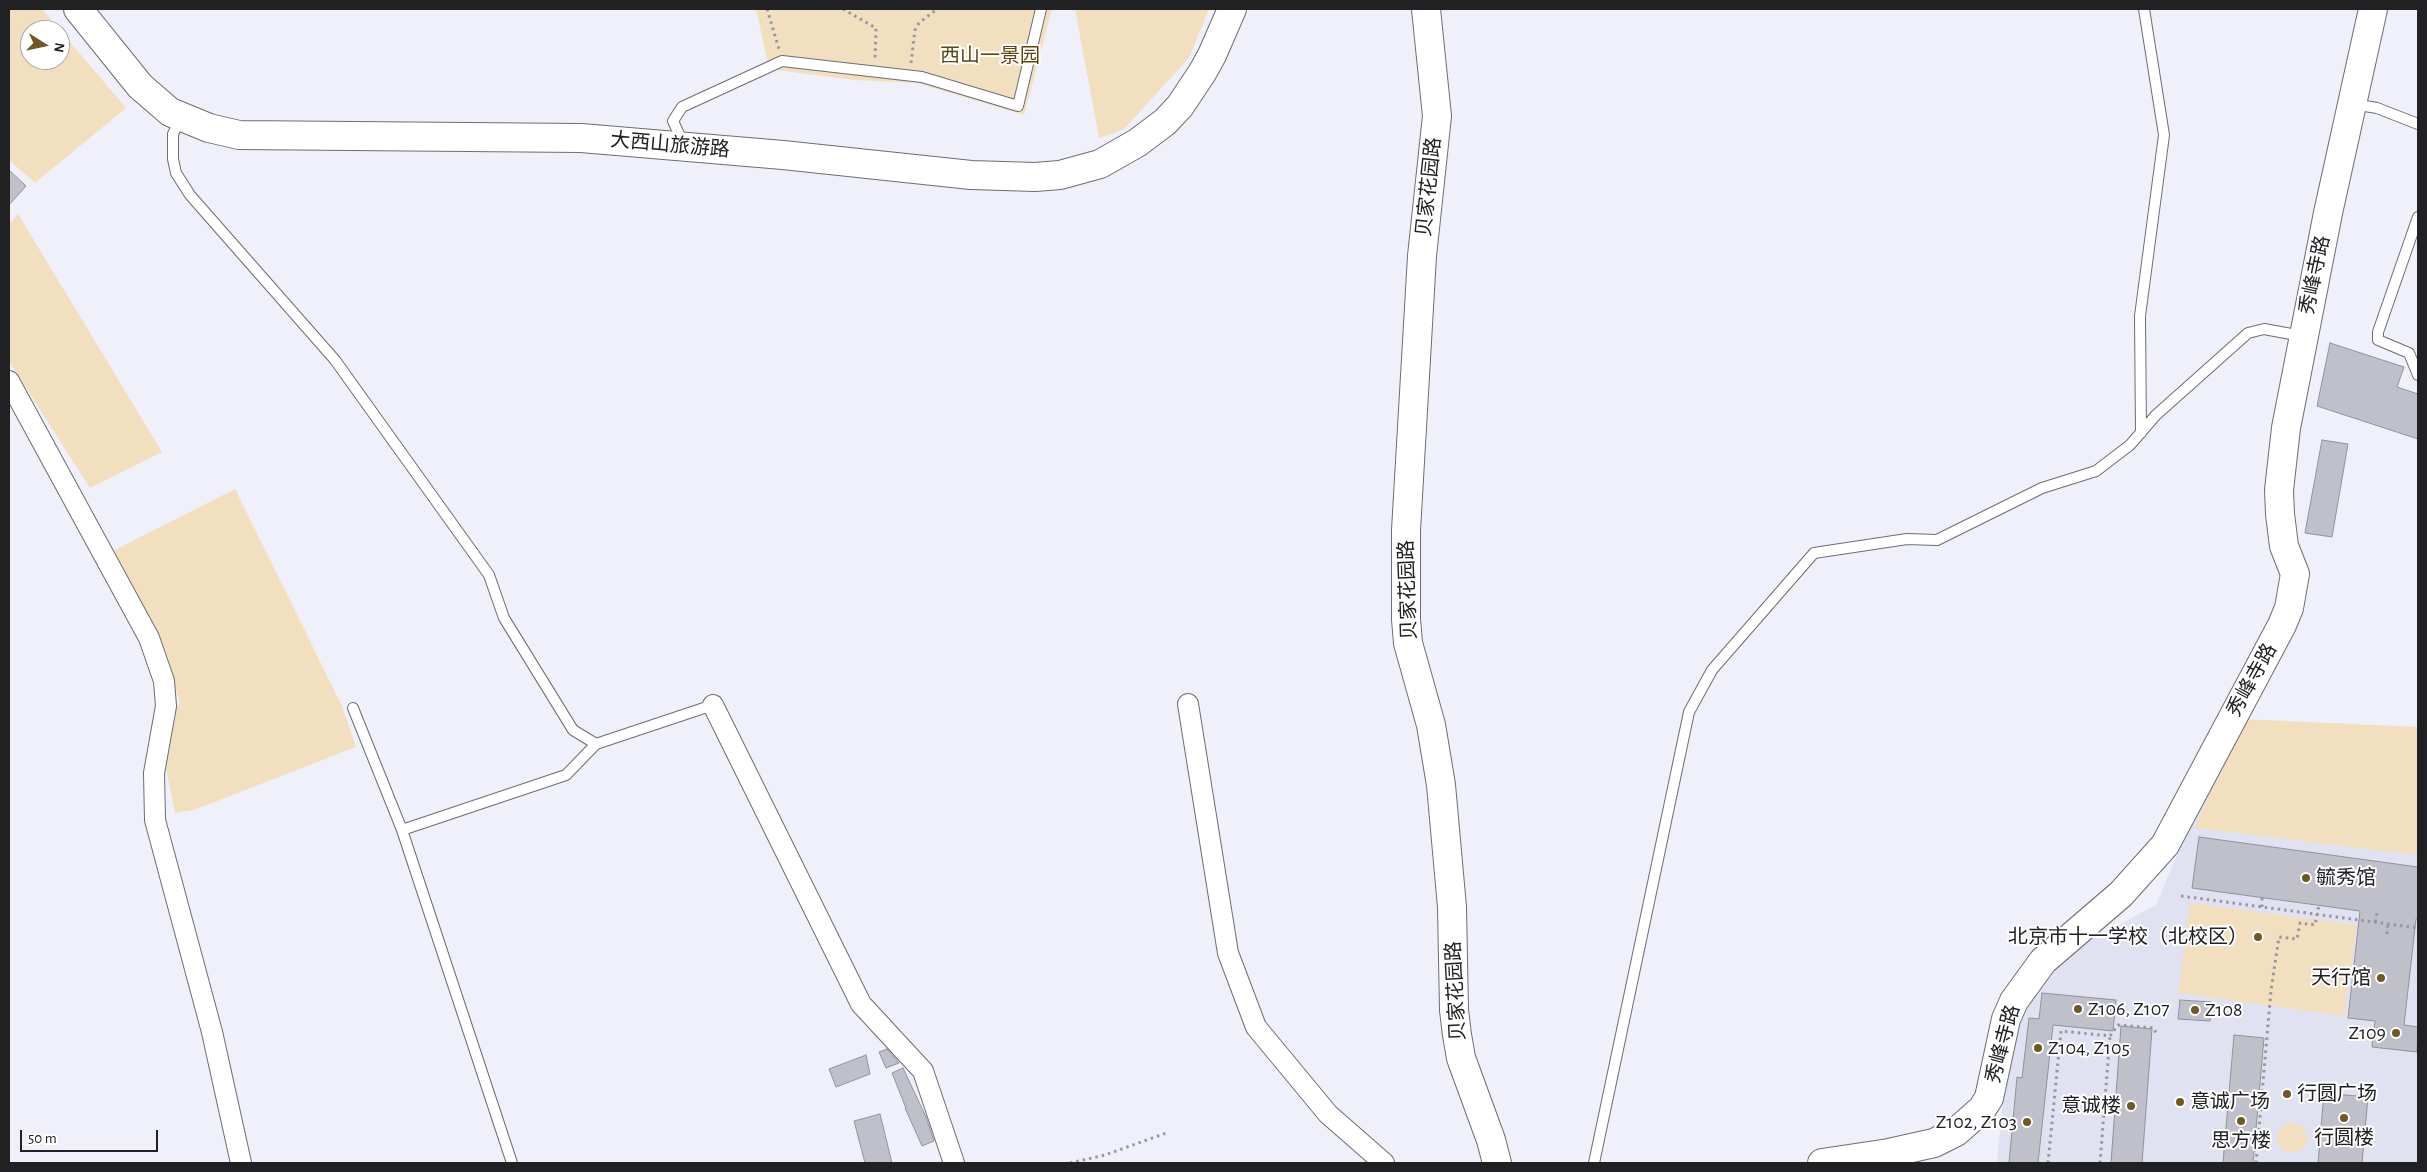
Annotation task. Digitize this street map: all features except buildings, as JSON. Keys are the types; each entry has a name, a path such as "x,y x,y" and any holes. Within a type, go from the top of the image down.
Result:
{"street":[{"name":"大西山旅游路","path":"78,9 140,86 170,112 209,128 253,136 581,138 685,146 971,175 1035,177 1078,171 1123,152 1164,122 1180,106 1212,55 1232,9"},
{"name":"贝家花园路","path":"1426,9 1437,116 1422,256 1406,530 1406,619 1408,643 1432,725 1441,786 1452,907 1454,1010 1457,1035 1461,1058 1486,1126 1497,1163"},
{"name":"秀峰寺路","path":"1822,1163 1896,1152 1934,1143 1956,1132 1972,1120 1989,1098 2006,1019 2014,1001 2030,976 2043,961 2121,894 2165,845 2222,734 2282,625 2289,608 2295,574 2282,533 2279,490 2286,428 2303,336 2373,9"},
{"path":"9,381 149,638 164,681 166,706 154,773 155,820 212,1032 241,1163"},
{"path":"1188,704 1228,953 1256,1027 1328,1114 1384,1163"},
{"path":"713,705 861,1004 922,1070 954,1163"}],"lane":[{"path":"685,146 673,121 682,107 782,61 922,77 1018,106 1041,9"},
{"path":"2141,433 2140,316 2164,135 2144,9"},
{"path":"2352,104 2377,108 2418,124"},
{"path":"182,117 173,134 173,159 176,173 186,188 335,360 489,574 504,618 573,730 596,744"},
{"path":"2418,217 2378,332 2378,340 2409,353 2418,375"},
{"path":"1594,1163 1689,712 1712,670 1814,553 1907,539 1937,540 2042,488 2096,471 2130,445 2156,415 2248,333 2264,328 2303,336"},
{"path":"402,830 566,775 596,744 713,705"},
{"path":"353,708 402,830 512,1163"}],"path":[{"path":"767,9 782,61"},
{"path":"843,9 876,28 874,71"},
{"path":"909,76 915,30 919,23 937,9"},
{"path":"2181,896 2418,928"},
{"path":"2262,897 2262,907"},
{"path":"2256,1163 2271,990 2279,936 2297,939 2300,923 2315,925 2319,905"},
{"path":"2376,922 2377,913"},
{"path":"2387,934 2388,924"},
{"path":"2100,1163 2110,1036 2118,1025 2154,1028 2157,1036"},
{"path":"2052,1163 2048,1162 2061,1031 2110,1036"},
{"path":"1070,1163 1105,1155 1169,1132"}],"shaded area":[{"name":"北京市十一学校（北校区）","path":"2231,726 2418,729 2418,1163 1997,1163 2008,1049 2025,1005 2070,951 2156,905"}],"green space":[{"path":"9,9 42,9 51,20 20,20 20,70 70,70 70,42 126,108 35,183 9,160"},
{"name":"西山一景园","path":"756,9 1052,9 1024,115 917,83 854,80 769,69"},
{"path":"1075,9 1209,9 1189,58 1123,130 1099,138"},
{"path":"18,214 162,452 90,488 9,361 9,224"},
{"path":"235,489 342,706 356,747 194,810 175,813 160,740 180,702 157,631 113,551"},
{"path":"2241,719 2418,727 2418,855 2195,828"},
{"path":"2190,903 2357,925 2344,1016 2178,993"},
{"path":"2292,1123 2303,1127 2307,1138 2303,1149 2292,1153 2281,1149 2277,1138 2281,1127"}],"place":[{"name":"毓秀馆","path":"2306,878"},
{"name":"北京市十一学校（北校区）","path":"2258,937"},
{"name":"天行馆","path":"2381,978"},
{"name":"Z106, Z107","path":"2078,1009"},
{"name":"Z108","path":"2195,1010"},
{"name":"Z109","path":"2396,1033"},
{"name":"Z104, Z105","path":"2038,1048"},
{"name":"行圆广场","path":"2287,1094"},
{"name":"意诚广场","path":"2180,1102"},
{"name":"意诚楼","path":"2131,1106"},
{"name":"行圆楼","path":"2344,1118"},
{"name":"思方楼","path":"2241,1121"},
{"name":"Z102, Z103","path":"2027,1122"}]}
